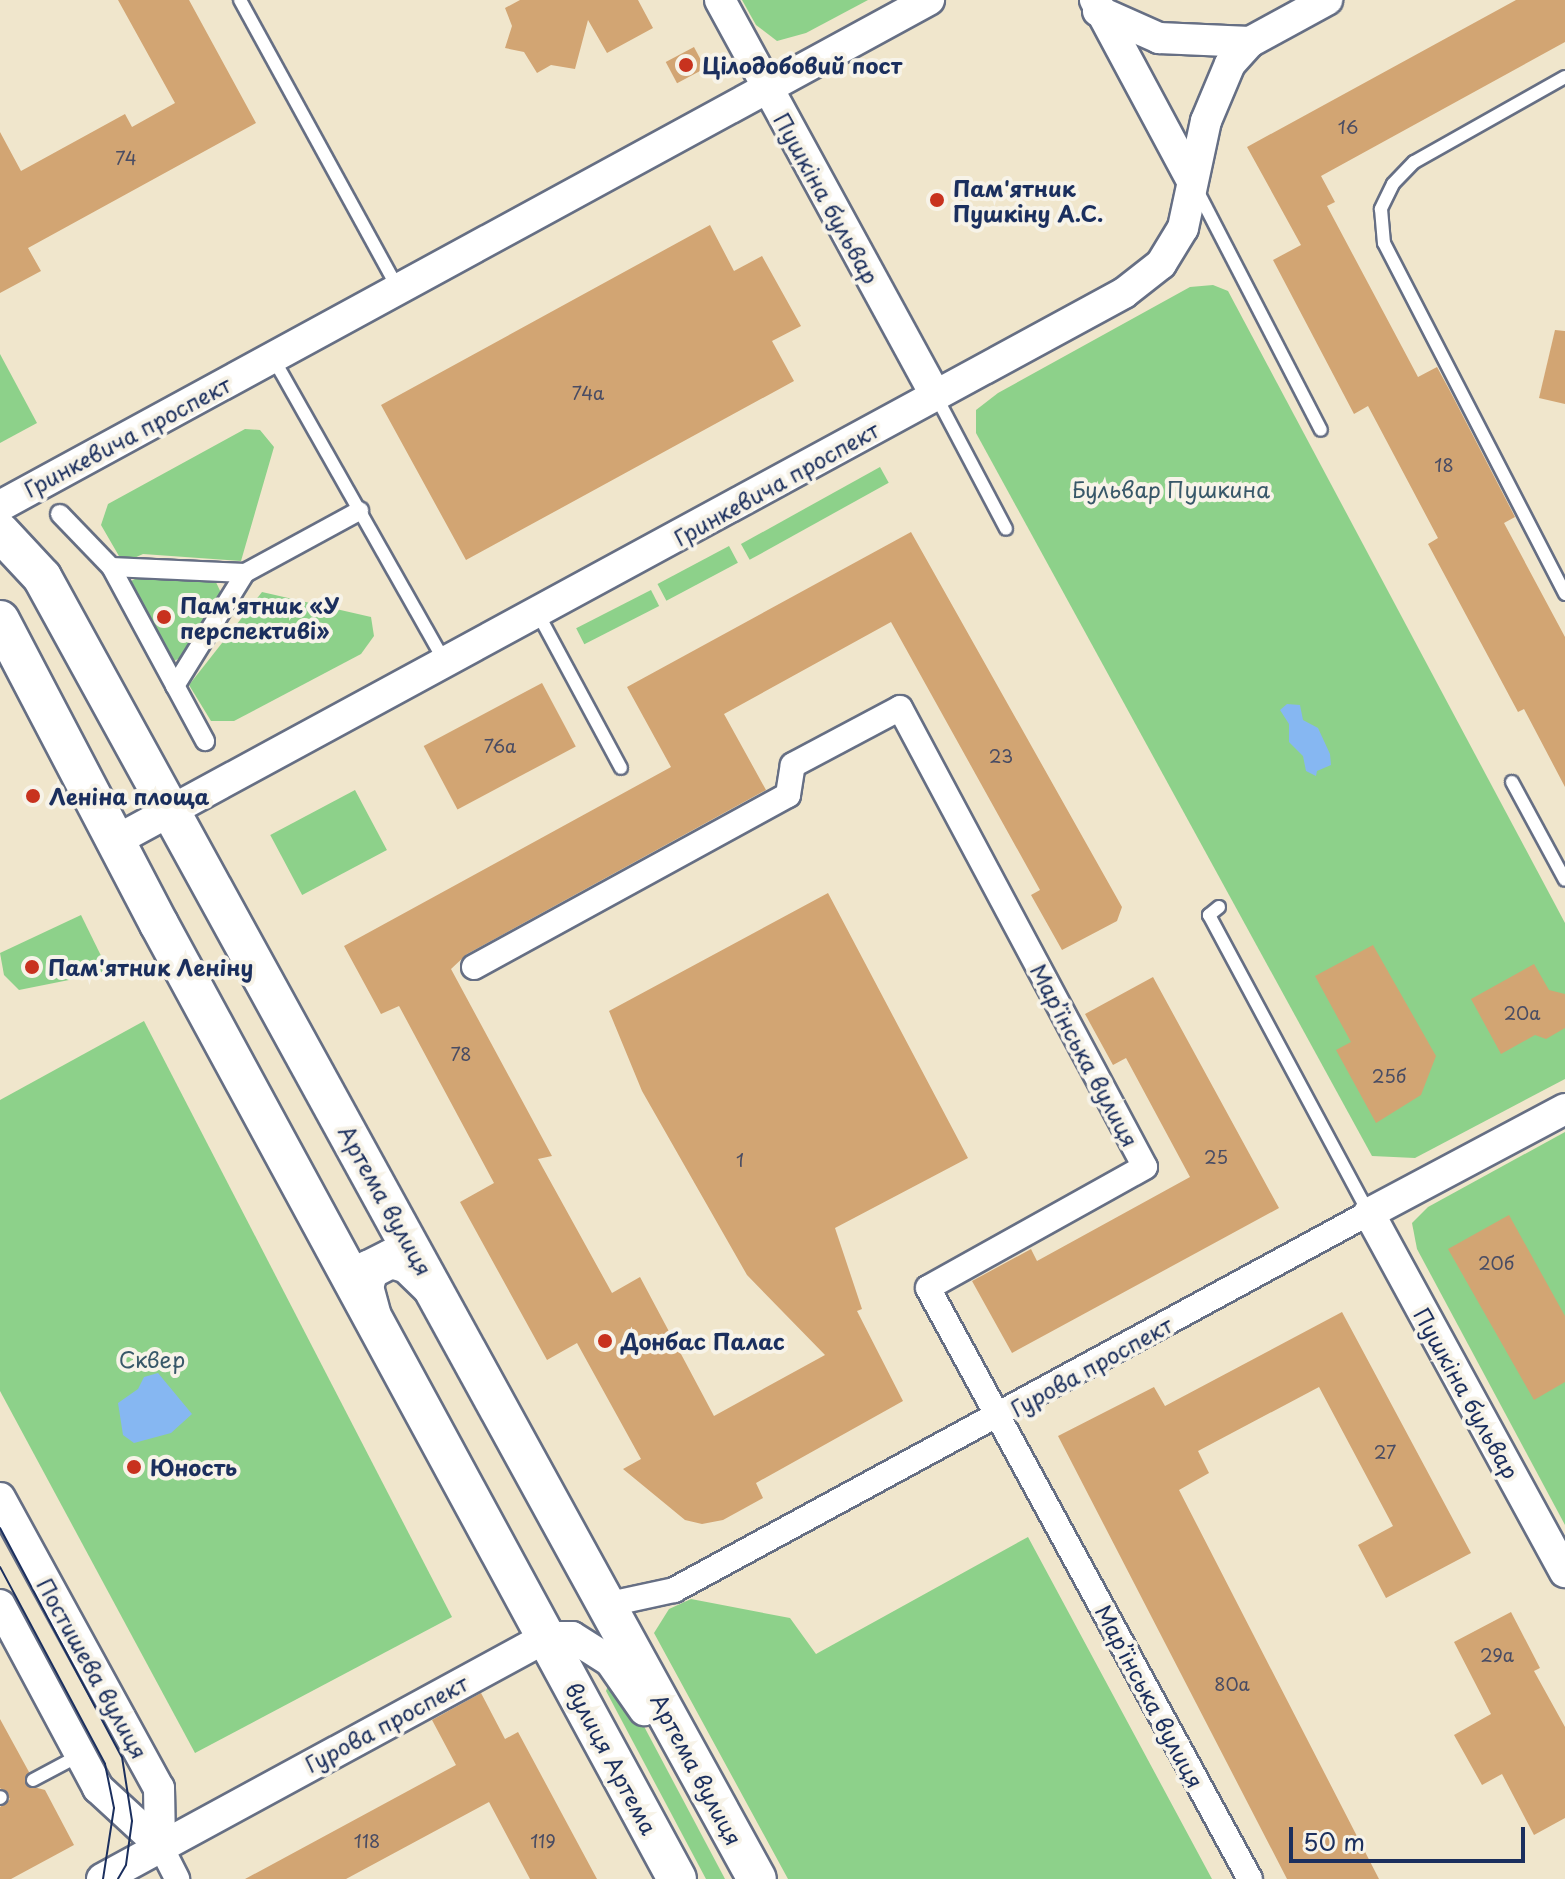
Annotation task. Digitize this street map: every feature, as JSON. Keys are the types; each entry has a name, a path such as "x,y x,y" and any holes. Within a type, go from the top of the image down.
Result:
{"main road":[{"name":"Артема вулиця","path":"0,532 42,577 610,1604 757,1879"},
{"path":"0,620 373,1320 547,1637"},
{"path":"373,1320 364,1287 369,1270 391,1259 408,1264 435,1291"},
{"name":"вулиця Артема","path":"547,1637 677,1879"}],"street":[{"name":"Пушкіна бульвар","path":"720,0 936,396"},
{"name":"Гринкевича проспект","path":"0,506 929,0"},
{"name":"Гринкевича проспект","path":"117,840 1124,293 1161,264 1191,204 1190,177 1218,85 1250,42 1327,0"},
{"path":"1094,5 1159,38 1250,42"},
{"path":"1094,5 1190,177"},
{"path":"175,686 245,573 359,511"},
{"path":"60,514 111,567 205,741"},
{"path":"111,567 245,573"},
{"name":"Мар’їнська вулиця","path":"474,967 788,795 793,765 900,708 1145,1167 928,1288 1250,1879"},
{"name":"Гурова проспект","path":"610,1604 674,1590 1565,1109"},
{"name":"Пушкіна бульвар","path":"1369,1213 1565,1572"},
{"name":"Постишева вулиця","path":"0,1498 159,1788 160,1845"},
{"name":"Постишева вулиця","path":"0,1605 80,1755 114,1808 160,1845 177,1879"},
{"path":"547,1637 572,1637 610,1661 642,1708 686,1749"},
{"name":"Гурова проспект","path":"160,1845 547,1637"},
{"path":"102,1879 160,1845"}],"lane":[{"path":"240,0 398,289"},
{"path":"1565,77 1414,162 1393,184 1381,209 1384,243 1565,594"},
{"path":"1190,177 1321,430"},
{"path":"273,358 445,662"},
{"path":"936,396 1006,529"},
{"path":"537,612 621,768"},
{"path":"1512,782 1565,880"},
{"path":"1219,907 1209,915 1369,1213"},
{"path":"33,1780 80,1755"}],"green space":[{"path":"742,0 868,0 806,33 777,41 756,25"},
{"name":"Бульвар Пушкина","path":"1213,285 1228,291 1565,923 1565,1079 1415,1158 1372,1156 976,433 976,410 998,393 1190,287"},
{"path":"0,354 37,423 0,443"},
{"path":"245,429 260,430 274,447 241,561 143,554 123,563 101,525 108,504"},
{"path":"880,467 889,483 750,560 741,544"},
{"path":"729,546 738,563 666,601 657,584"},
{"path":"145,574 213,576 224,599 186,655 174,661 131,581"},
{"path":"651,590 659,606 584,644 576,628"},
{"path":"262,592 371,617 374,636 361,654 234,721 211,721 189,685"},
{"path":"355,790 387,850 302,895 270,835"},
{"path":"81,915 109,972 19,990 4,975 0,953"},
{"name":"Сквер","path":"144,1021 452,1617 195,1753 0,1391 0,1100"},
{"path":"1565,1132 1565,1525 1417,1249 1412,1223 1428,1207"},
{"path":"1028,1537 1212,1879 788,1879 654,1633 669,1609 691,1599 790,1618 816,1654"},
{"path":"610,1680 621,1683 725,1879 706,1879 606,1691"}],"water":[{"path":"1287,704 1300,705 1303,720 1318,728 1330,754 1331,765 1317,771 1316,776 1306,771 1303,756 1289,742 1289,724 1280,710"},
{"path":"158,1373 192,1414 171,1433 134,1443 123,1435 118,1403 138,1389 144,1377"}],"building":[{"path":"118,0 189,0 256,123 28,248 41,271 0,293 0,132 21,171 125,114 132,127 175,103"},
{"path":"520,0 638,0 653,28 607,53 588,20 575,69 551,65 537,73 524,52 505,48 512,26 505,8"},
{"path":"1516,0 1565,0 1565,42 1321,176 1335,202 1327,206 1418,377 1437,367 1450,391 1515,517 1504,523 1565,637 1565,787 1524,709 1518,712 1428,544 1438,538 1368,406 1354,414 1273,260 1301,245 1247,147"},
{"name":"Цілодобовий пост","path":"694,47 705,68 677,83 666,62"},
{"path":"710,225 734,271 762,256 801,326 772,341 794,381 466,560 381,405"},
{"path":"1555,330 1565,331 1565,404 1539,398"},
{"path":"911,532 1122,907 1117,921 1062,950 1031,895 1040,890 891,622 724,714 766,790 467,954 451,969 552,1156 538,1159 612,1293 640,1277 714,1416 825,1355 747,1275 642,1091 609,1011 828,893 968,1158 835,1228 862,1309 857,1311 903,1401 756,1483 763,1498 723,1520 702,1524 685,1520 623,1469 641,1459 577,1343 547,1360 460,1202 494,1183 399,1006 381,1014 344,946 671,767 627,687"},
{"path":"542,683 576,747 457,809 424,746"},
{"path":"1373,945 1436,1056 1421,1095 1376,1123 1336,1050 1351,1042 1315,976"},
{"path":"1534,964 1549,990 1565,994 1565,1028 1546,1039 1535,1035 1501,1054 1471,999"},
{"path":"1153,977 1279,1208 1012,1353 972,1281 1031,1249 1037,1261 1190,1177 1126,1058 1113,1065 1085,1014"},
{"path":"1509,1215 1565,1316 1565,1382 1534,1400 1448,1249"},
{"path":"1342,1312 1471,1553 1386,1598 1358,1545 1393,1526 1319,1387 1198,1451 1209,1473 1179,1490 1379,1879 1287,1879 1058,1436 1154,1387 1165,1406"},
{"path":"1511,1612 1540,1668 1534,1671 1565,1727 1565,1818 1534,1835 1502,1774 1482,1785 1454,1735 1491,1714 1454,1642"},
{"path":"481,1693 505,1739 518,1732 597,1879 530,1879 489,1802 346,1879 245,1879 456,1765 432,1720"},
{"path":"0,1719 29,1772 26,1785 45,1790 74,1845 11,1879 0,1879 0,1807 10,1799 0,1788"}],"tram line":[{"path":"0,1528 122,1757 132,1821 126,1865 118,1879"},
{"path":"0,1567 105,1764 114,1808 103,1879"}],"place":[{"name":"Цілодобовий пост","path":"686,65"},
{"name":"Пам'ятник Пушкіну А.С.","path":"937,200"},
{"name":"Пам'ятник «У перспективі»","path":"164,617"},
{"name":"Леніна площа","path":"33,796"},
{"name":"Пам'ятник Леніну","path":"32,967"},
{"name":"Донбас Палас","path":"605,1341"},
{"name":"Юность","path":"134,1467"}]}
